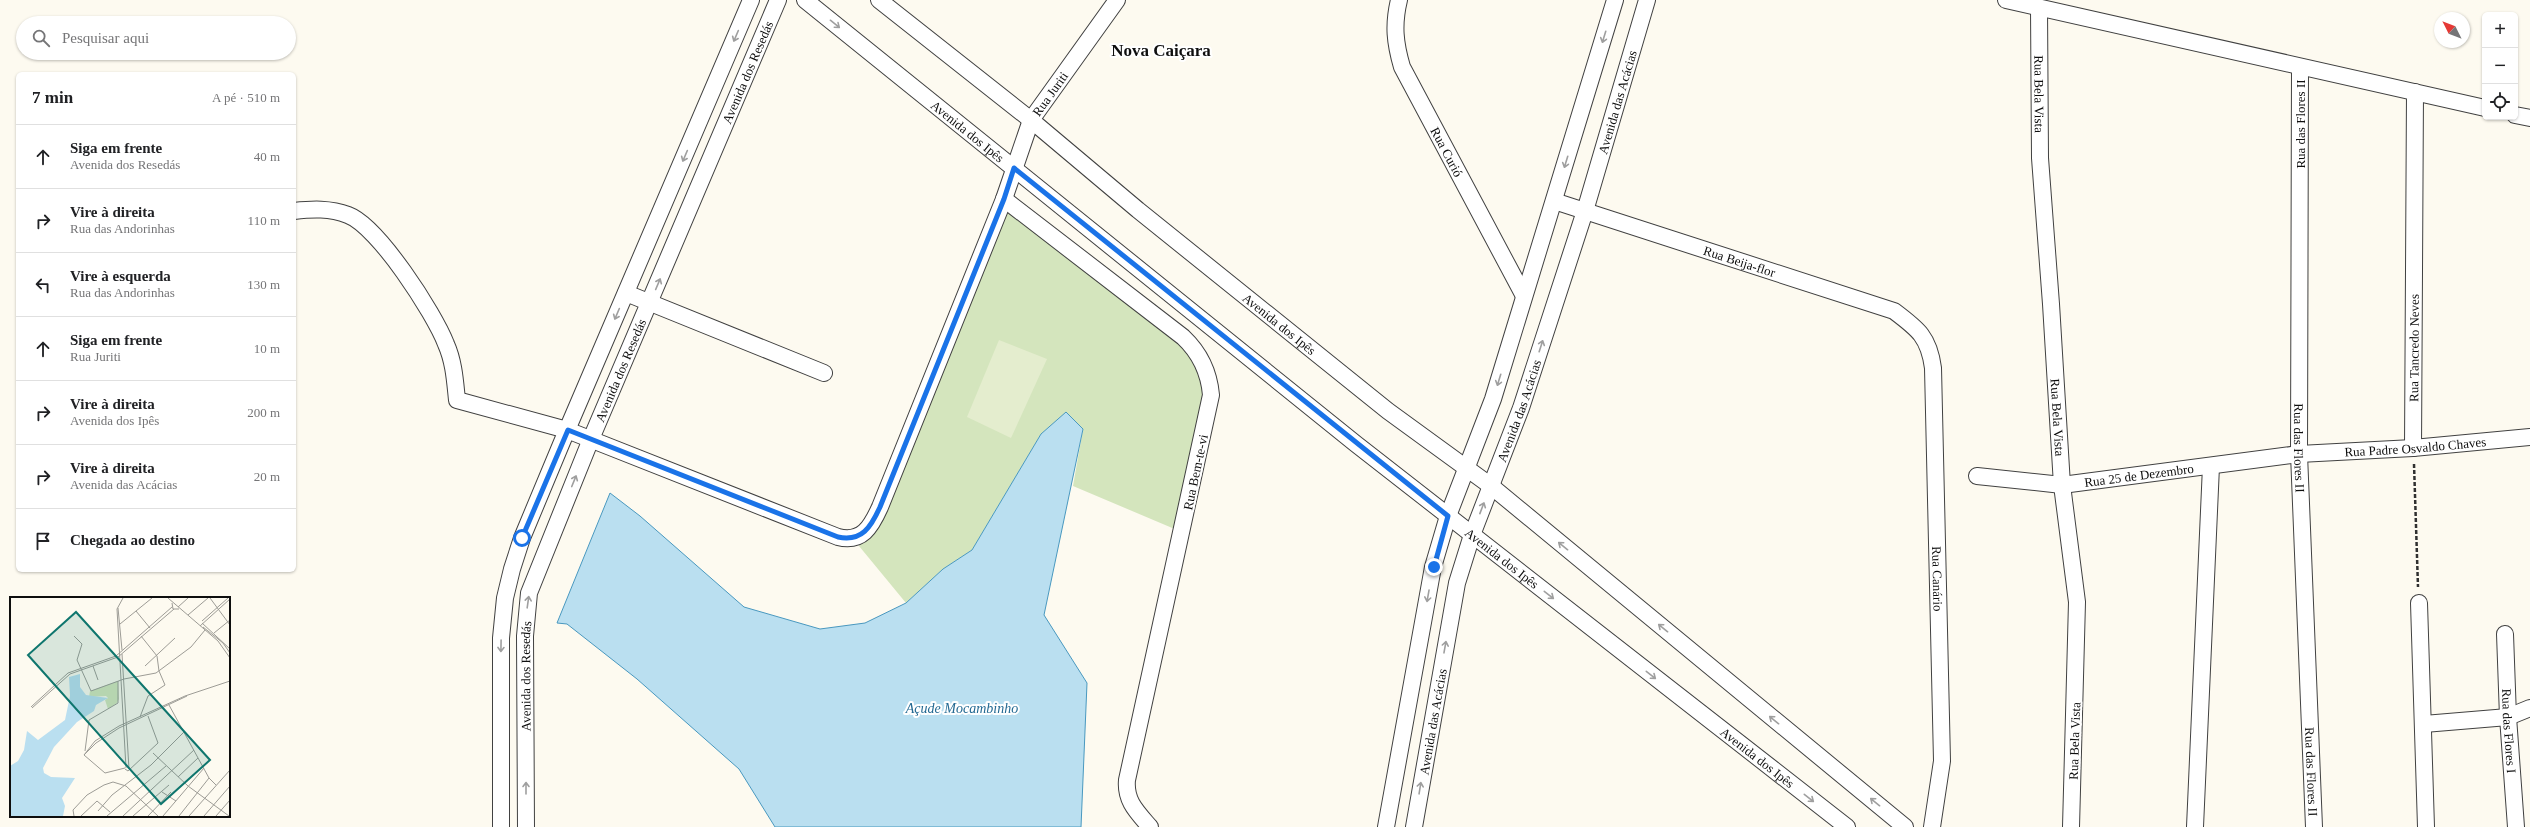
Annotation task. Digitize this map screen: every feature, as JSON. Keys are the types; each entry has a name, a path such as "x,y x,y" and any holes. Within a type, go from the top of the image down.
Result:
{"street":[{"name":"Avenida dos Resedás","path":"501,827 501,646 505,598 522,538 751,0"},
{"name":"Avenida dos Resedás","path":"526,827 525,636 529,593 591,439 778,0"},
{"name":"Avenida dos Ipês","path":"804,0 1448,516 1847,827"},
{"name":"Avenida dos Ipês","path":"879,0 1031,120 1138,210 1388,411 1491,486 1905,827"},
{"name":"Rua Juriti","path":"591,439 838,537 851,538 863,534 869,529 880,507 1004,199 1031,120 1117,0"},
{"name":"Rua Curió","path":"1399,0 1394,28 1396,44 1402,67 1524,296"},
{"name":"Avenida das Acácias","path":"1386,827 1434,567 1448,516 1493,399 1615,0"},
{"name":"Avenida das Acácias","path":"1414,827 1457,582 1472,535 1521,408 1585,211 1647,0"},
{"path":"2006,0 2300,68 2482,107"},
{"name":"Rua Bela Vista","path":"2040,8 2040,158 2051,304 2062,486 2077,602 2071,827"},
{"name":"Rua das Flores II","path":"2300,68 2300,454 2314,827"},
{"name":"Rua Tancredo Neves","path":"2413,448 2415,92"},
{"path":"2518,116 2530,118"},
{"name":"Rua Bem-te-vi","path":"1004,199 1183,337 1200,356 1210,382 1211,396 1127,780 1126,793 1135,809 1150,827"},
{"name":"Rua Beija-flor","path":"1554,201 1894,311 1920,332"},
{"path":"296,211 316,209 333,210 348,215 370,230 413,286 446,343 455,371 457,400 568,430 591,439"},
{"path":"626,293 824,373"},
{"name":"Rua Canário","path":"1920,332 1931,349 1934,375 1942,761 1932,827"},
{"name":"Rua Padre Osvaldo Chaves","path":"2300,454 2413,448 2530,437"},
{"name":"Rua 25 de Dezembro","path":"1978,476 2062,486 2300,454"},
{"path":"2195,827 2211,466"},
{"path":"2419,603 2424,724 2426,827"},
{"name":"Rua das Flores I","path":"2505,634 2508,716 2516,827"},
{"path":"2424,724 2508,716 2530,708"}],"path":[{"path":"2413,448 2419,603"}],"green space":[{"path":"1005,201 1180,339 1197,361 1206,396 1177,530 1073,486 1083,429 1041,434 972,550 943,569 906,603 859,546"},
{"path":"999,340 1047,359 1011,438 967,417"}],"water":[{"name":"Açude Mocambinho","path":"1066,412 1083,429 1044,615 1087,683 1081,827 775,827 739,769 637,679 567,624 557,623 610,493 640,516 744,607 820,629 865,623 906,603 943,569 972,550 1041,434"}],"district":[{"name":"Nova Caiçara","path":"1161,50"}],"route":[{"path":"522,538 568,430 838,537 851,538 863,534 869,529 880,507 1004,199 1014,168 1108,246 1448,516 1434,567"}]}
